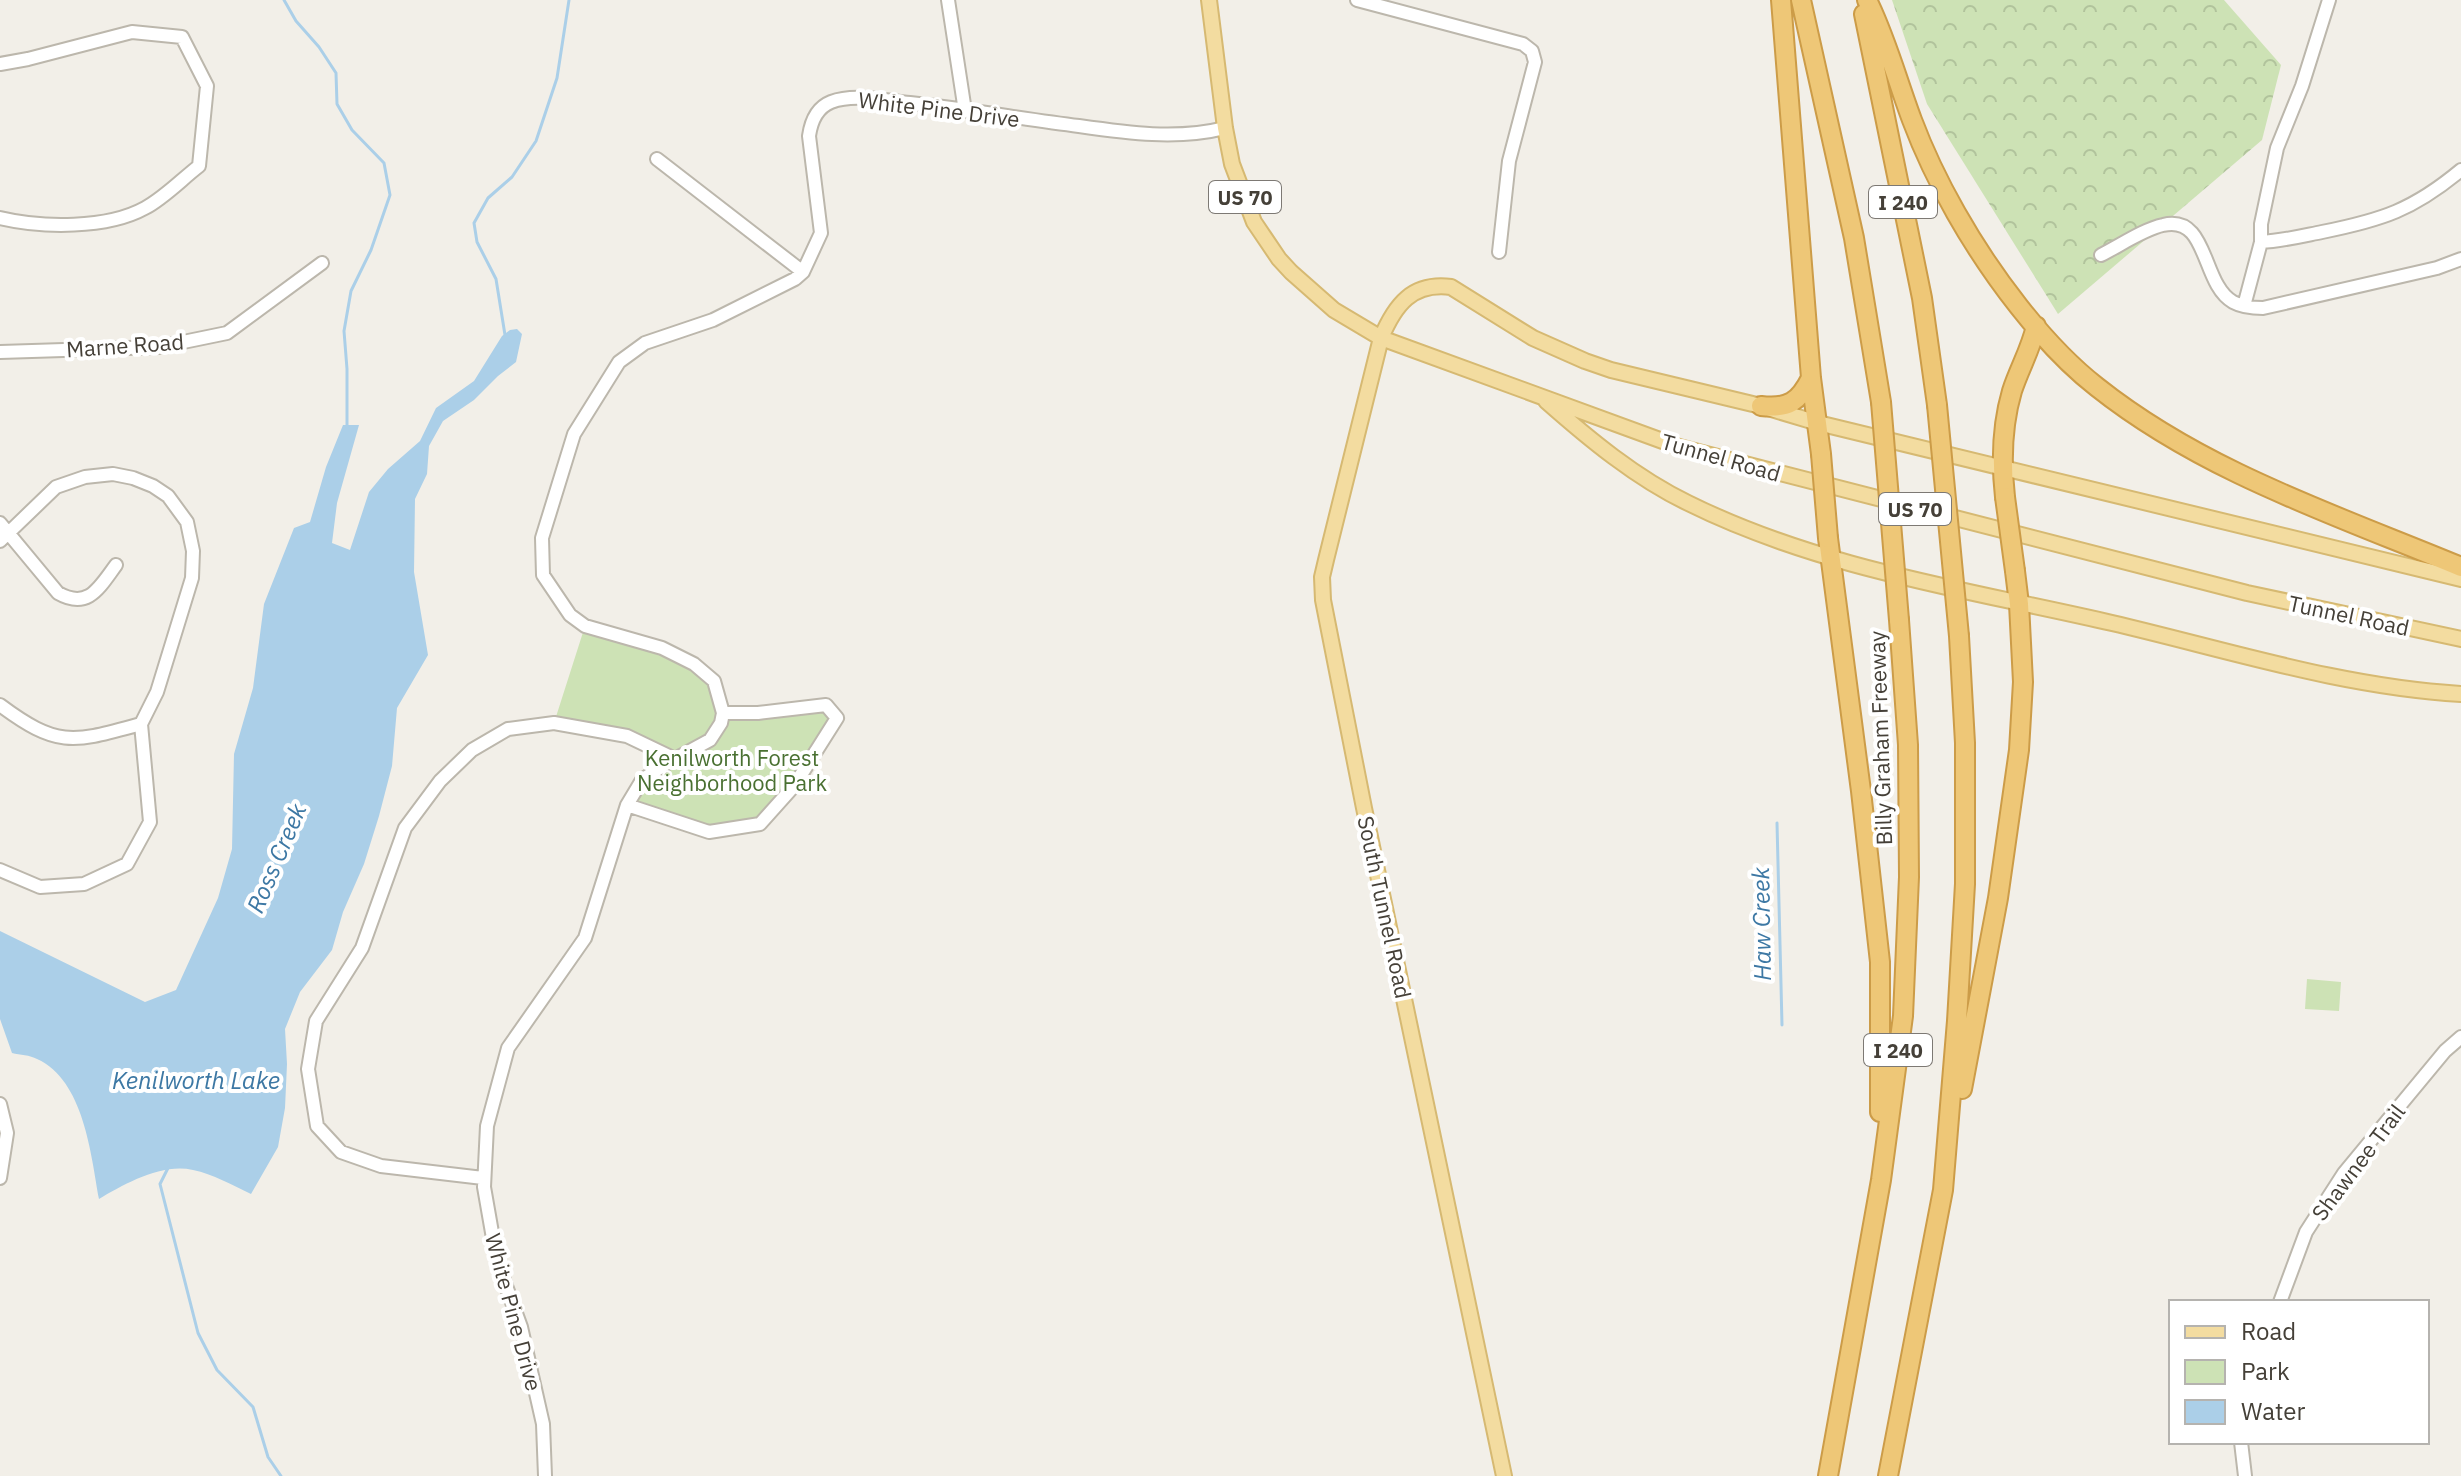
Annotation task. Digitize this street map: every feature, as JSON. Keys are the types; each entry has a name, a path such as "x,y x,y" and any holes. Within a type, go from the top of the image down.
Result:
{"highway":[{"path":"1781,0 1811,378 1880,962 1881,1180"},
{"name":"Billy Graham Freeway","path":"1801,0 1854,238 1881,402 1908,745 1909,877 1903,1016 1881,1180 1828,1476"},
{"name":"I 240","path":"1861,0 1922,298 1937,405 1959,636 1965,743 1965,884 1943,1190 1888,1476"},
{"path":"1867,0 1933,169 1981,253 2036,326 2094,385 2136,417 2220,466 2461,567"},
{"path":"1943,1190 1998,898 2019,750 2023,682 2019,604 2002,468 2006,417 2036,326"},
{"path":"1761,406 1776,408 1788,405 1803,393 1811,378"}],"main road":[{"name":"Tunnel Road","path":"1209,0 1232,164 1254,222 1279,259 1334,310 1381,338 1694,451 2247,593 2461,639"},
{"name":"South Tunnel Road","path":"1504,1476 1323,600 1322,577 1381,338 1397,307 1413,292 1439,285 1451,287 1561,352 1611,370 2461,579"},
{"path":"1540,395 1608,451 1685,502 1733,524 1830,559 2309,672 2378,686 2461,694"}],"street":[{"path":"948,0 965,111"},
{"path":"1357,0 1523,44 1532,51 1535,62 1509,161 1499,252"},
{"path":"2244,306 2261,242 2261,224 2277,148 2302,86 2329,0"},
{"path":"0,64 132,32 182,37 207,86 199,166 145,208 107,220 73,226 0,218"},
{"name":"White Pine Drive","path":"803,272 821,233 809,136 811,123 820,109 831,102 852,98 1165,135 1201,134 1225,128"},
{"path":"627,805 709,832 760,824 794,786 837,718 826,705 758,713 723,713 714,681 694,664 662,648 585,626 570,615 543,575 542,538 574,434 619,362 645,343 713,320 795,279 803,272 657,159"},
{"path":"2261,242 2347,227 2396,213 2461,170"},
{"path":"2101,255 2165,224 2178,225 2194,235 2214,283 2220,290 2233,302 2263,308 2437,268 2461,259"},
{"name":"Marne Road","path":"0,352 159,347 227,333 322,263"},
{"path":"0,870 40,887 84,884 127,864 150,822 141,724 157,692 192,578 193,551 187,522 168,496 133,478 113,474 85,477 56,487 4,538"},
{"path":"0,523 4,538 58,593 70,600 83,600 101,586 116,565"},
{"path":"0,705 26,724 53,736 82,739 141,724"},
{"name":"White Pine Drive","path":"545,1476 543,1424 521,1327 497,1261 483,1178 487,1126 508,1048 585,938 627,805 642,780 710,740 721,723 723,713"},
{"path":"483,1178 381,1166 341,1152 317,1126 308,1069 316,1021 362,948 405,828 440,781 472,750 508,729 554,723 627,736 675,759"},
{"name":"Shawnee Trail","path":"2281,1300 2306,1232 2344,1173 2445,1051 2461,1037"},
{"path":"0,1104 7,1133 0,1178"},
{"path":"2241,1444 2245,1476"}],"green space":[{"path":"1892,0 2224,0 2281,65 2262,140 2058,314 1927,104"},
{"name":"Kenilworth Forest Neighborhood Park","path":"585,626 662,648 714,681 723,713 826,705 837,718 760,824 709,832 627,805 642,780 675,759 627,736 554,723"},
{"path":"2307,979 2341,982 2339,1011 2305,1009"}],"water":[{"name":"Kenilworth Lake","path":"517,329 522,334 516,362 474,400 443,421 429,446 427,474 415,499 414,572 428,655 397,708 392,766 379,816 332,950 300,992 285,1029 285,1108 278,1147 251,1194 208,1174 168,1169 144,1176 99,1199 83,1120 65,1084 53,1069 37,1059 12,1053 0,1019 0,931 145,1002 176,990 218,898 232,849 234,754 253,688 264,604 294,528 310,522 326,467 343,425 359,425 337,503 332,543 350,550 369,492 388,469 420,441 436,408 474,381 502,336"}],"waterway":[{"path":"284,0 296,21 336,73 337,104 352,130 384,163 390,195 371,250 351,291 344,331 347,426"},
{"name":"Ross Creek","path":"505,335 496,279 477,242 474,223 488,198 512,177 536,141 557,78 569,0"},
{"name":"Haw Creek","path":"1777,823 1782,1025"},
{"name":"Ross Creek","path":"168,1168 160,1184 198,1333 217,1370 253,1407 268,1457 281,1476"}]}
